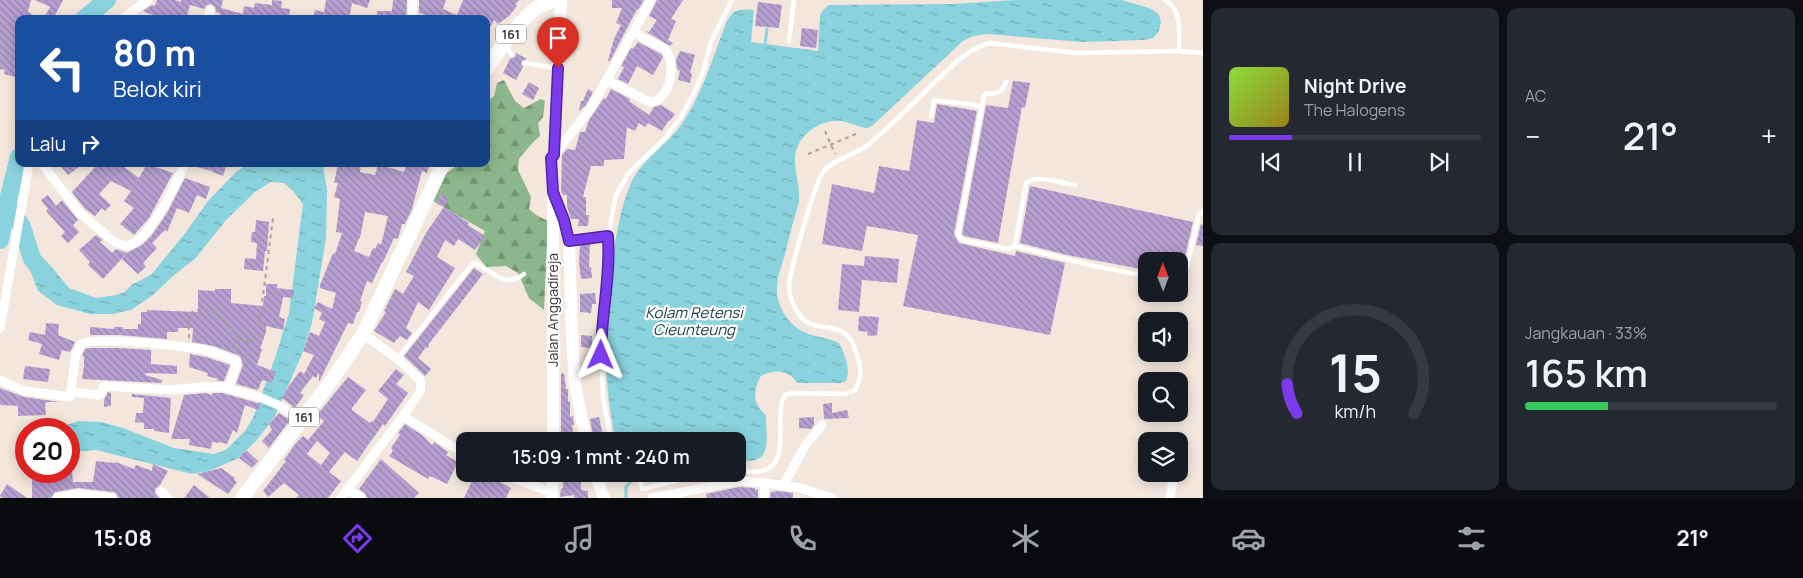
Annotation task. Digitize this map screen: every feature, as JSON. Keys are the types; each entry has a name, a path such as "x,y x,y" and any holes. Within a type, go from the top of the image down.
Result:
{"main road":[{"name":"Jalan Anggadireja","path":"553,432 553,192 551,158 554,155 561,0"},
{"name":"161","path":"490,64 503,43 528,17 547,1"},
{"name":"161","path":"242,498 332,380 363,334 442,167"},
{"path":"553,192 564,220 569,241 572,335 576,384 584,432"},
{"path":"553,482 553,496"},
{"path":"598,482 604,498"}],"street":[{"path":"127,15 148,0"},
{"path":"412,15 413,0"},
{"path":"554,155 592,108 651,0"},
{"path":"608,80 650,102 660,99 666,91 670,79 670,57 668,53 665,49 634,33"},
{"path":"0,328 28,167"},
{"path":"44,167 80,213 112,240 129,246 137,242 156,218 183,167"},
{"path":"341,498 403,416 420,392 421,386 420,380 398,359 363,334"},
{"path":"0,380 24,391 68,398 72,392 76,354 82,342 144,343 199,349 232,359 237,363 228,389"},
{"path":"72,392 100,394 104,386 170,390 218,387 262,398 278,405 302,420"},
{"path":"403,416 456,448"},
{"path":"784,486 805,446 822,425"},
{"path":"652,498 739,481 800,488 832,498"},
{"path":"521,482 553,496"},
{"path":"1170,498 1173,482"},
{"path":"764,498 765,483"},
{"path":"800,488 801,498"},
{"path":"348,489 361,498"},
{"path":"161,491 168,498"},
{"path":"57,498 78,494 112,498"}],"lane":[{"path":"609,432 603,397 601,338 610,256 608,236 616,195 629,173 666,137 680,118 693,95 703,72 711,42 732,0"},
{"path":"789,41 794,0"},
{"path":"1165,0 1175,10 1179,20 1178,51"},
{"path":"503,43 512,56"},
{"path":"746,471 763,471 772,466 778,456 781,444 780,409 785,395 792,393 845,394 855,390 860,381 861,369 855,348 846,334 836,329 820,327 802,318 791,298 789,284 817,185 823,171 868,144 954,64 968,52 979,46 990,44 1076,53 1178,51 1203,53"},
{"path":"525,63 558,68"},
{"path":"1006,82 1002,91 985,94 958,236 962,240 1008,249 1015,246 1094,266 1138,274"},
{"path":"931,116 934,100 982,106"},
{"path":"1015,246 1026,183 1032,179 1043,179 1075,185"},
{"path":"1188,262 1199,214 1203,212"},
{"path":"569,241 608,236"},
{"path":"398,359 473,263 500,279 511,280 519,278 524,274"},
{"path":"639,482 642,490 673,482"}],"path":[{"path":"825,131 838,162"},
{"path":"808,154 856,134"},
{"path":"188,348 190,315 193,311 198,310 216,313 231,326 240,340 250,342 253,340 261,311 273,218"},
{"path":"232,359 240,340"}],"green space":[{"path":"504,80 515,101 524,108 541,99 545,101 543,117 538,123 540,136 519,159 518,170 531,197 529,209 548,221 544,310 529,298 518,273 506,266 486,267 476,254 485,231 433,201 444,175 455,167 490,167 490,100 494,96 497,83"}],"water":[{"name":"Kolam Retensi Cieunteung","path":"1015,0 1122,0 1152,9 1159,15 1161,22 1159,31 1153,38 1144,40 1082,42 987,34 973,36 963,41 872,126 867,128 841,121 832,121 823,123 808,132 802,139 795,154 799,202 779,275 777,294 783,312 795,327 839,343 848,367 846,381 840,383 797,383 790,375 776,371 761,376 756,387 755,397 758,406 766,415 767,442 763,455 758,459 750,461 746,461 746,432 614,432 606,375 606,331 612,264 621,212 635,175 646,161 678,129 694,104 731,15 739,10 754,10 751,42 818,51 820,16 829,5 952,4"},
{"path":"243,167 323,167 327,190 326,238 312,323 302,354 275,416 257,440 237,459 208,471 192,474 96,450 80,451 80,421 101,422 123,428 174,448 214,454 224,451 229,447 245,431 253,418 289,313 303,204 284,183 271,182 255,192 226,220 195,259 174,275 153,295 131,310 113,314 90,314 57,305 38,291 28,265 34,254 37,253 69,288 96,298 125,292 131,285 151,275 208,201"}],"building":[{"path":"0,0 31,0 28,12 33,15 15,15 15,77 4,74 5,70 0,69"},
{"path":"35,0 63,0 55,15 46,15 50,7"},
{"path":"157,0 181,2 181,0 223,0 221,8 243,14 244,6 254,8 255,3 272,5 272,0 282,1 281,8 290,9 289,15 219,15 220,13 216,12 215,7 211,4 207,5 204,9 190,5 187,15 152,15 143,11 152,5 155,6"},
{"path":"326,0 370,0 367,8 352,3 350,15 314,15 315,10 324,12"},
{"path":"393,0 407,0 406,15 377,15 377,11 392,11"},
{"path":"419,0 446,0 443,9 457,15 426,15 419,13"},
{"path":"463,0 519,0 509,16 498,24 494,20 490,28 490,15 457,15"},
{"path":"612,0 644,0 637,9 610,61 608,61 614,39 621,25 616,23 622,8 612,8"},
{"path":"657,0 683,0 671,19 676,21 668,40 673,43 670,46 645,31 649,32 657,20 649,16"},
{"path":"758,2 782,5 779,28 755,26"},
{"path":"802,28 818,30 816,48 800,46"},
{"path":"638,42 661,54 663,57 653,75 637,66 628,84 618,79 624,67 621,66 631,48 633,49"},
{"path":"680,51 695,55 690,73 692,74 690,83 678,80 680,71 677,69 676,60"},
{"path":"516,53 527,59 522,61 523,67 516,80 503,73 510,59 515,57"},
{"path":"1013,81 1030,83 1025,108 1022,107 998,243 962,234 986,105 1008,108"},
{"path":"529,82 539,88 533,100 522,94"},
{"path":"588,89 593,92 586,105 579,111 581,101 583,101"},
{"path":"611,89 630,99 629,101 649,115 654,107 661,105 675,114 662,131 648,123 645,127 639,123 635,131 627,127 624,159 604,160 604,166 591,166 583,197 586,197 586,215 589,215 588,226 578,226 579,219 571,219 567,206 567,195 563,195 561,192 562,155 567,149 575,150 580,132 585,132 589,120 604,98 606,99"},
{"path":"937,104 977,111 954,234 959,243 1015,256 1016,251 1065,263 1050,335 903,306 918,235 867,226 862,251 822,244 832,184 874,193 879,166 909,171 917,120 934,123"},
{"path":"61,167 79,167 68,175"},
{"path":"95,167 124,167 139,178 145,167 156,167 173,173 149,218 134,235 120,224 134,208 124,201 131,191 111,181 99,194 111,205 105,211 102,208 95,216 85,209 72,192"},
{"path":"196,167 226,167 223,176"},
{"path":"337,167 361,167 360,172 375,175 377,167 388,167 404,172 406,167 429,167 427,173 422,171 412,209 405,224 402,224 398,239 394,238 372,283 367,281 360,301 362,302 359,312 357,312 353,324 348,323 319,382 319,373 316,378 313,376 300,393 304,395 295,408 282,398 300,371 304,374 314,355 303,351 310,332 319,336 325,322 319,319 322,313 314,308 318,302 332,309 336,293 320,288 320,285 333,253 335,254 342,233 336,232 340,199 334,197 338,183 334,183","holes":["365,212 388,216 381,245 378,243 375,249 373,248 369,257 354,251 360,238"]},
{"path":"185,178 210,187 206,199 197,195 189,213 177,208 167,232 165,230 152,243 157,248 143,263 146,267 138,274 122,259 128,252 142,245 152,235 167,213"},
{"path":"1030,186 1193,222 1186,252 1138,252 1138,268 1067,255 1020,243"},
{"path":"441,194 448,197 445,207 437,204"},
{"path":"48,195 56,206 62,200 78,220 73,225 79,232 68,243 61,236 65,232 46,211 48,209 41,200"},
{"path":"444,207 485,236 475,250 458,239 454,246 445,240 437,257 455,268 429,310 418,302 406,328 412,333 407,340 400,336 394,343 374,331 386,312 384,311 395,289 403,294 414,276 406,272 426,233"},
{"path":"256,220 269,222 267,251 265,251 263,271 244,269 245,258 256,259 257,243 251,242 252,232 255,232"},
{"path":"1201,224 1203,225 1203,246 1196,245"},
{"path":"96,235 103,240 100,242 112,253 116,249 127,253 103,279 88,265 90,262 79,250"},
{"path":"580,244 590,244 589,268 591,267 592,278 581,279 579,263"},
{"path":"865,256 899,259 897,283 862,280 859,312 838,310 842,264 864,266"},
{"path":"474,268 483,274 428,345 428,348 426,347 418,358 431,369 425,376 404,356"},
{"path":"266,284 277,284 277,288 294,290 293,298 283,297 279,317 285,319 283,330 266,326 257,365 276,372 272,383 262,380 258,390 236,384 243,365 240,356 214,346 192,342 193,328 178,328 178,332 167,332 167,339 119,335 90,335 90,327 138,329 138,324 141,324 141,312 147,312 147,310 198,312 198,290 215,291 215,289 231,289 231,303 263,306 264,296 266,296"},
{"path":"595,293 596,304 592,304 591,313 580,312 580,294"},
{"path":"859,316 879,317 877,335 871,336 867,335 868,332 858,331"},
{"path":"46,323 59,324 58,335 75,342 70,352 62,350 59,360 39,354 42,344 28,340 30,332 45,335"},
{"path":"581,335 592,336 592,348 581,347"},
{"path":"85,349 151,350 151,364 177,366 177,374 146,373 145,375 162,380 162,383 82,379 84,356 82,356"},
{"path":"190,354 230,365 224,381 217,381 218,379 207,376 208,373 189,367"},
{"path":"25,366 50,369 48,382 23,379"},
{"path":"396,369 404,375 396,384 408,393 357,461 345,452 329,472 341,481 328,498 296,498 299,495 284,483 268,497 263,491 286,461 284,460 296,443 303,436 308,440 324,421 317,415 348,377 366,390 352,410 370,423 373,422 388,399 378,391","holes":["317,441 330,453 321,465 307,454"]},
{"path":"564,373 566,389 568,389 570,417 573,416 573,432 561,432 561,374"},
{"path":"0,388 24,397 60,402 45,403 46,415 18,416 18,406 0,405"},
{"path":"108,392 111,393 111,406 104,407 104,400"},
{"path":"205,393 212,395 213,393 222,393 261,404 258,410 245,405 237,433 233,430 227,444 212,442 211,449 189,445 190,439 171,439 184,395"},
{"path":"132,394 171,398 169,433 154,431 154,429 144,429 144,423 135,422 136,413 143,413 144,398 132,397"},
{"path":"832,403 832,413 847,410 849,418 824,419 823,404"},
{"path":"279,413 290,420 269,448 262,441 272,430 269,424"},
{"path":"599,417 602,432 592,432 590,419"},
{"path":"814,417 814,425 811,429 799,428 799,418"},
{"path":"405,424 422,435 432,445 434,442 448,452 446,455 456,461 456,466 447,484 430,476 428,479 389,456 393,451 391,448 400,435 398,433"},
{"path":"246,450 258,461 252,468 239,458"},
{"path":"381,459 419,493 414,498 367,498 365,493 359,489"},
{"path":"96,461 116,462 134,469 136,465 152,471 153,464 168,471 160,485 155,489 155,493 159,498 118,498 116,493 113,492 78,488 55,492 51,498 32,498 32,483 93,482"},
{"path":"221,468 235,478 234,480 237,482 228,494 197,474"},
{"path":"472,482 500,482 511,488 506,498 464,498"},
{"path":"563,482 581,482 581,490 588,491 588,498 574,498 574,495 560,497 561,489 563,488"},
{"path":"7,484 27,498 4,498 0,496"},
{"path":"194,485 210,498 184,498"},
{"path":"739,487 758,489 758,498 707,498 706,494"},
{"path":"771,492 793,493 793,498 770,498"}],"waterway":[{"path":"89,15 107,0"},
{"path":"765,44 767,29"},
{"path":"0,240 16,167"},
{"path":"7,204 22,227 32,259 47,276"},
{"path":"626,498 626,487 630,482"}],"route":[{"path":"558,68 554,155 551,158 553,192 564,220 569,241 608,236 610,256 603,307 601,355"}]}
